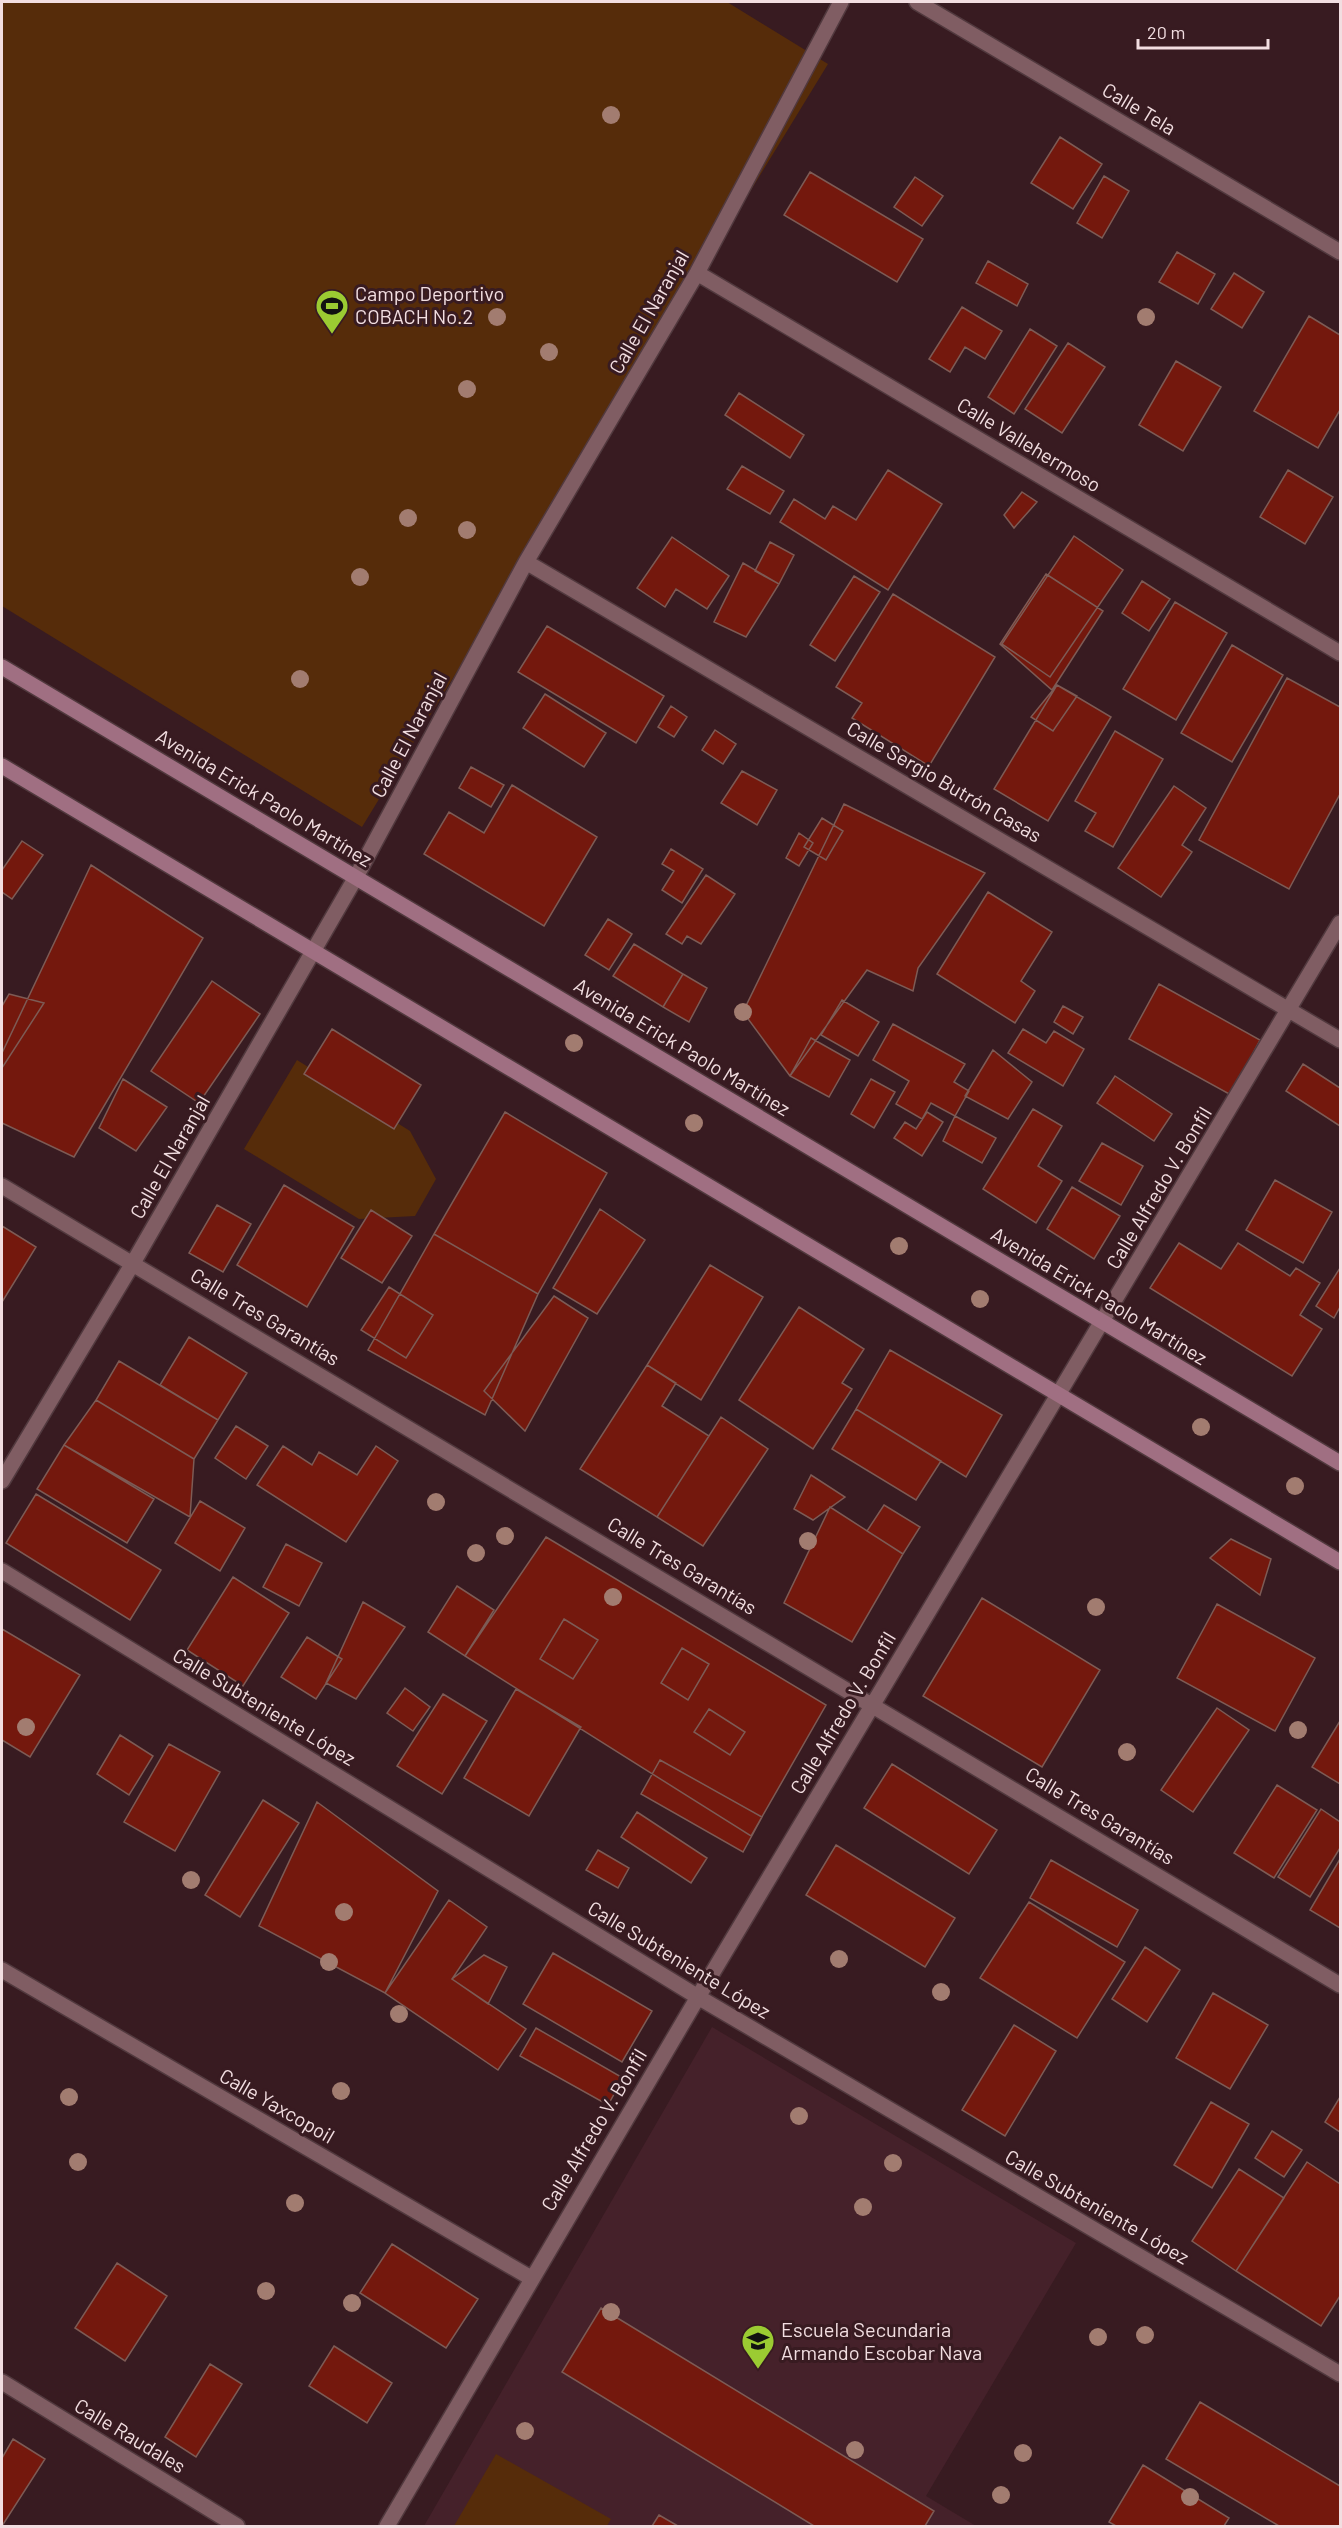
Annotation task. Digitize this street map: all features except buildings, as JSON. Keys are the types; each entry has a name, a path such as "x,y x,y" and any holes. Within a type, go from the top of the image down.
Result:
{"main road":[{"name":"Avenida Erick Paolo Martínez","path":"2,667 1341,1464"},
{"path":"2,766 1341,1562"}],"street":[{"name":"Calle El Naranjal","path":"2,1481 133,1263 356,877 526,562 697,273 841,2"},
{"name":"Calle Tela","path":"917,2 1341,252"},
{"name":"Calle Vallehermoso","path":"697,273 1341,653"},
{"name":"Calle Sergio Butrón Casas","path":"526,562 1341,1040"},
{"name":"Calle Alfredo V. Bonfil","path":"387,2526 698,1997 1341,923"},
{"name":"Calle Tres Garantías","path":"2,1186 1341,1984"},
{"name":"Calle Subteniente López","path":"2,1571 698,1997 1341,2374"},
{"name":"Calle Yaxcopoil","path":"2,1970 531,2278"},
{"name":"Calle Raudales","path":"2,2382 237,2526"}],"shaded area":[{"name":"Campo Deportivo COBACH No.2","path":"2,2 727,2 828,64 362,827 2,606"},
{"path":"297,1060 410,1131 436,1179 415,1216 359,1219 244,1149"},
{"name":"Escuela Secundaria Armando Escobar Nava","path":"712,2027 1076,2243 926,2496 976,2526 424,2526"},
{"path":"496,2454 611,2519 607,2526 454,2526"}],"place":[{"name":"Campo Deportivo COBACH No.2","path":"332,335"},
{"name":"Escuela Secundaria Armando Escobar Nava","path":"758,2370"}]}
